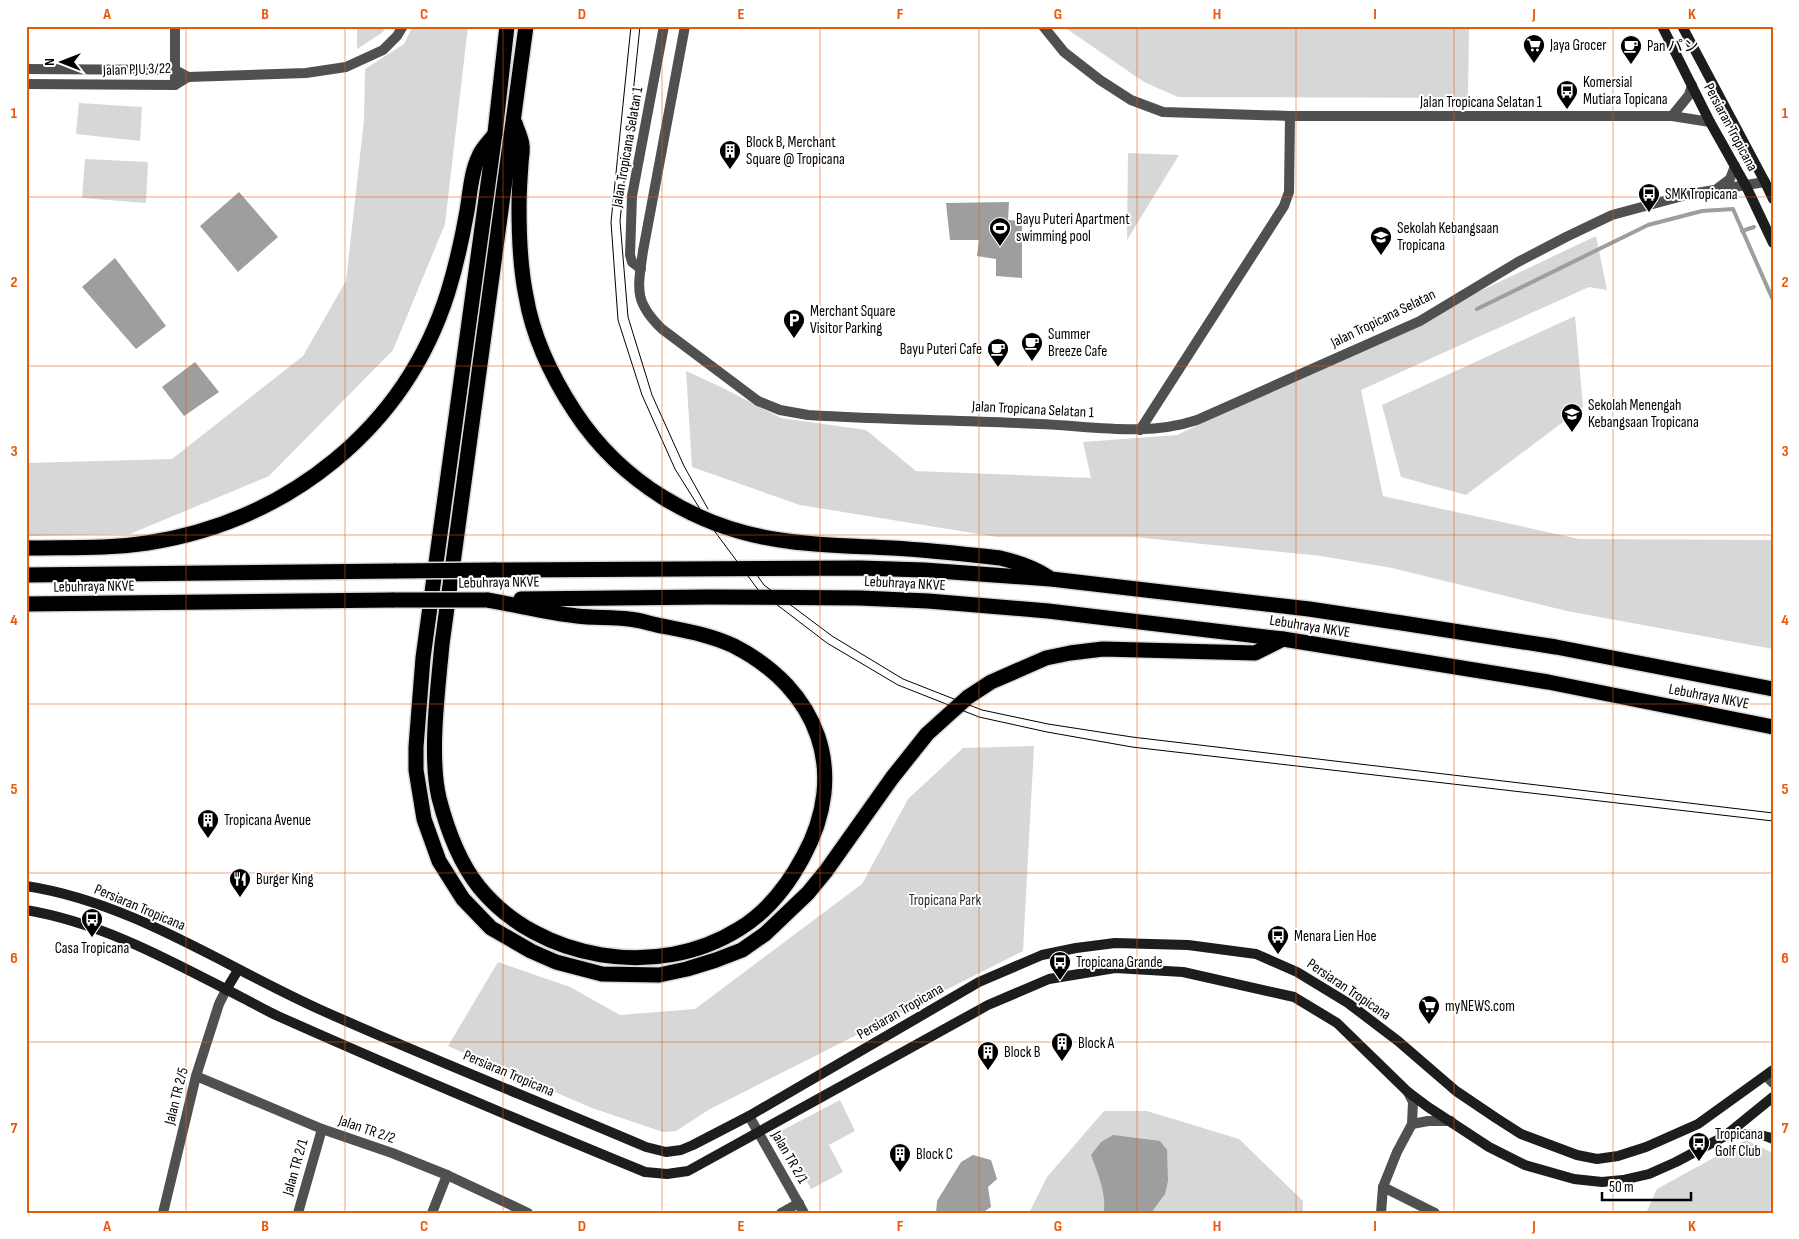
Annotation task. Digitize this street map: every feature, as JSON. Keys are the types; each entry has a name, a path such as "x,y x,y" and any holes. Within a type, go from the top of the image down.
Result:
{"highway":[{"path":"508,26 423,658 416,747 416,770 424,818 439,861 463,898 490,928 523,947 556,962 602,974 659,975 716,960 742,950 764,934 808,893 826,871 892,778 927,734 968,696 991,682 1046,658 1070,653 1112,649 1255,653 1283,639"},
{"path":"487,600 576,616 632,619 708,635 732,646 764,665 791,689 813,722 819,740 824,758 825,800 810,845 798,868 775,899 741,928 724,937 687,951 640,958 599,956 574,949 554,942 511,919 478,886 458,853 439,796 436,756 437,702 442,644 526,26"},
{"path":"513,119 522,146 520,240 526,295 532,321 541,350 568,401 583,425 618,464 639,481 684,510 745,533 805,543 892,548 1000,558 1038,570 1052,579"},
{"path":"26,548 146,543 200,531 241,517 276,501 314,477 361,438 389,406 419,360 430,338 448,293 456,266 471,186 479,156 495,133"},
{"name":"Lebuhraya NKVE","path":"26,575 493,570 860,568 924,570 1052,579 1337,614 1556,647 1773,688"},
{"name":"Lebuhraya NKVE","path":"26,604 718,597 860,598 928,601 1048,611 1283,639 1548,682 1773,727"}],"main road":[{"name":"Persiaran Tropicana","path":"1662,26 1710,122 1746,186 1773,243"},
{"name":"Persiaran Tropicana","path":"1682,26 1773,199"},
{"name":"Persiaran Tropicana","path":"26,886 56,891 95,903 160,930 321,1010 646,1147 666,1152 681,1150 749,1116 979,982 1042,955 1115,943 1188,944 1256,954 1297,972 1348,1003 1456,1091 1496,1118 1521,1134 1577,1155 1598,1159 1618,1156 1646,1148 1698,1124 1770,1076"},
{"path":"26,910 74,920 96,928 148,950 277,1016 424,1078 465,1098 646,1172 668,1174 688,1171 988,1004 1048,979 1115,968 1183,972 1294,997 1337,1023 1408,1092 1489,1147 1525,1166 1574,1179 1602,1182 1623,1180 1648,1174 1676,1162 1724,1136 1773,1097"},
{"path":"226,990 238,970"},
{"path":"1724,1136 1740,1134 1765,1135 1773,1139"}],"street":[{"path":"175,26 175,85"},
{"name":"Jalan PJU 3/22","path":"26,84 175,85 188,77 306,73 346,67 383,50 397,36 403,26"},
{"name":"Jalan Tropicana Selatan 1","path":"641,270 632,262 630,256 632,196 664,26"},
{"name":"Jalan Tropicana Selatan 1","path":"685,26 638,287 642,304 649,316 662,329 758,401 780,410 808,415 839,417 1031,423 1140,430"},
{"name":"Jalan Tropicana Selatan 1","path":"1044,26 1064,52 1100,80 1131,100 1163,112 1290,116 1672,116 1710,122"},
{"name":"Jalan PJU 3/22","path":"26,69 175,70 188,77"},
{"path":"1672,116 1689,95 1692,86"},
{"path":"1140,430 1284,206 1289,192 1290,116"},
{"path":"1718,188 1730,179 1735,166"},
{"path":"1718,188 1746,186 1765,182"},
{"name":"Jalan Tropicana Selatan","path":"1140,430 1180,426 1197,420 1420,321 1518,262 1566,236 1612,215 1718,188"},
{"name":"Jalan TR 2/5","path":"163,1213 196,1076 219,1004 226,990"},
{"name":"Jalan TR 2/2","path":"196,1076 322,1129 447,1174 528,1213"},
{"path":"1381,1213 1383,1187 1397,1152 1412,1124 1413,1102 1408,1092"},
{"name":"Jalan TR 2/1","path":"749,1116 801,1208"},
{"path":"1412,1124 1428,1121 1451,1121"},
{"name":"Jalan TR 2/1","path":"298,1213 322,1129"},
{"path":"432,1213 447,1174"},
{"path":"1383,1187 1435,1213"},
{"path":"781,1213 801,1208"}],"green space":[{"path":"357,26 386,26 383,32 357,49"},
{"path":"413,26 468,26 445,224 393,350 269,476 130,534 26,536 26,463 172,459 303,356 346,281 364,120 365,69 404,44"},
{"path":"1067,26 1469,26 1468,98 1178,97 1144,82 1067,29"},
{"path":"79,103 142,107 140,141 76,134"},
{"path":"1128,153 1179,155 1127,240"},
{"path":"85,159 148,162 146,203 82,198"},
{"path":"1596,236 1607,290 1589,287 1361,390 1383,496 1579,539 1773,540 1773,649 1567,611 1392,568 1321,556 1134,537 997,537 800,505 692,467 686,371 781,418 866,430 916,471 1091,478 1083,442 1177,435"},
{"path":"1575,316 1583,407 1466,495 1401,477 1382,405"},
{"name":"Tropicana Park","path":"1034,746 1023,951 710,1109 676,1131 663,1132 592,1108 448,1046 498,962 570,987 620,1015 695,1009 862,884 908,799 963,748"},
{"path":"840,1100 855,1131 829,1145 843,1172 811,1189 781,1131"},
{"path":"1104,1111 1147,1111 1239,1139 1303,1201 1303,1213 1029,1213 1047,1177"},
{"path":"1746,1140 1773,1153 1773,1213 1646,1213 1657,1189"}],"shaded area":[{"path":"239,192 278,237 238,272 200,226"},
{"name":"Bayu Puteri Apartment swimming pool","path":"1009,202 1008,220 1022,221 1022,278 996,276 996,259 977,256 979,240 950,240 946,203"},
{"path":"115,258 166,326 136,349 82,287"},
{"path":"195,362 219,392 184,416 162,387"},
{"path":"1113,1135 1160,1141 1167,1150 1168,1181 1165,1194 1151,1213 1104,1213 1103,1190 1091,1155 1101,1142"},
{"path":"973,1155 991,1160 997,1179 988,1187 991,1207 982,1213 936,1213 937,1201 961,1162"}],"waterway":[{"path":"1477,309 1648,225 1702,211 1733,209 1773,300"},
{"path":"1742,231 1754,227"}],"tram line":[{"path":"631,26 611,222 618,320 642,395 675,469 710,525 759,591 827,643 898,685 979,717 1047,732 1132,747 1773,821"},
{"path":"640,26 620,221 628,317 652,395 684,466 708,509"},
{"path":"757,575 764,585 832,636 903,679 982,710 1048,724 1132,737 1773,813"}],"place":[{"name":"Jaya Grocer","path":"1534,64"},
{"name":"Pan パン","path":"1631,65"},
{"name":"Komersial Mutiara Topicana","path":"1567,110"},
{"name":"Block B, Merchant Square @ Tropicana","path":"730,170"},
{"name":"SMK Tropicana","path":"1649,213"},
{"name":"Bayu Puteri Apartment swimming pool","path":"1000,247"},
{"name":"Sekolah Kebangsaan Tropicana","path":"1381,256"},
{"name":"Merchant Square Visitor Parking","path":"794,339"},
{"name":"Summer Breeze Cafe","path":"1032,362"},
{"name":"Bayu Puteri Cafe","path":"998,368"},
{"name":"Sekolah Menengah Kebangsaan Tropicana","path":"1572,433"},
{"name":"Tropicana Avenue","path":"208,839"},
{"name":"Burger King","path":"240,898"},
{"name":"Casa Tropicana","path":"92,938"},
{"name":"Menara Lien Hoe","path":"1278,955"},
{"name":"Tropicana Grande","path":"1060,981"},
{"name":"myNEWS.com","path":"1429,1025"},
{"name":"Block A","path":"1062,1062"},
{"name":"Block B","path":"988,1071"},
{"name":"Tropicana Golf Club","path":"1699,1162"},
{"name":"Block C","path":"900,1173"}]}
